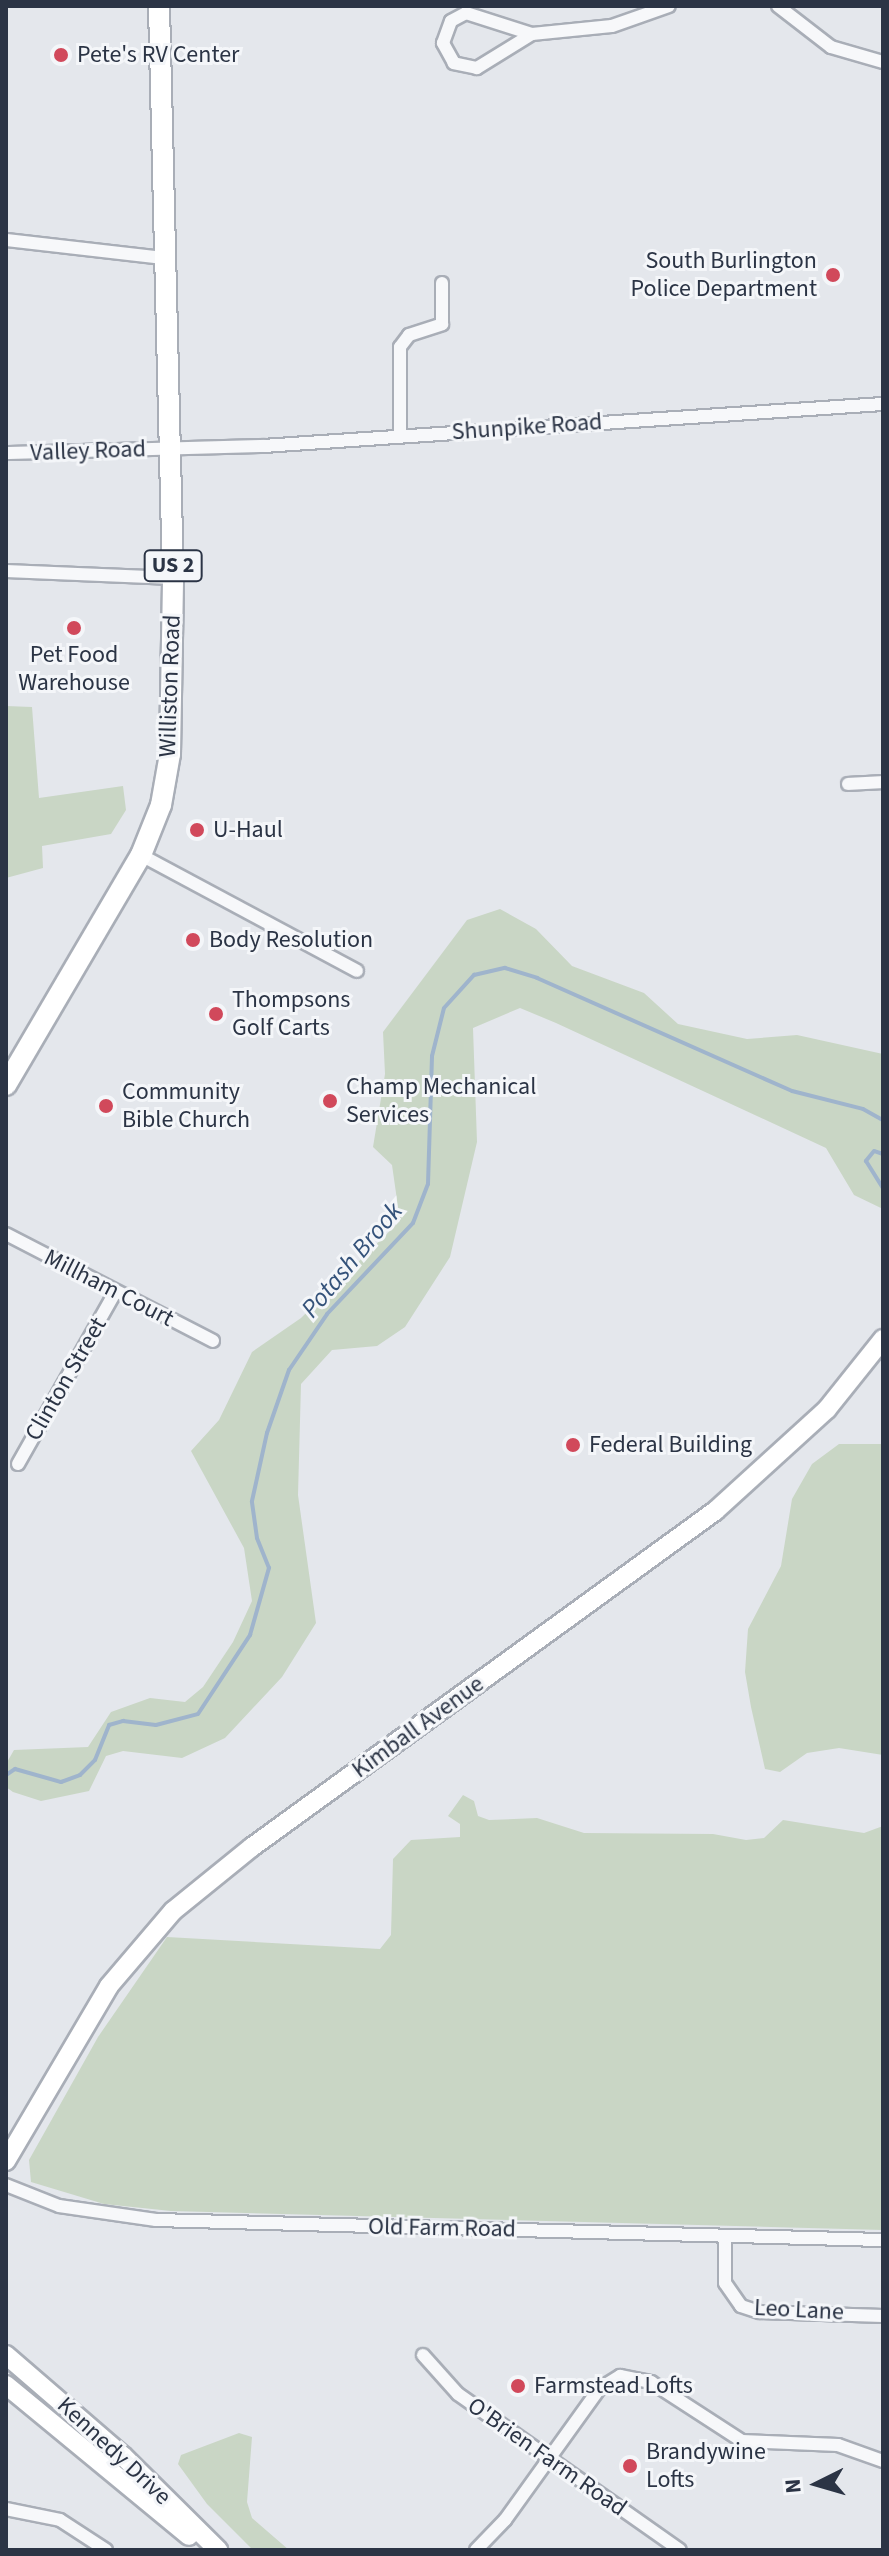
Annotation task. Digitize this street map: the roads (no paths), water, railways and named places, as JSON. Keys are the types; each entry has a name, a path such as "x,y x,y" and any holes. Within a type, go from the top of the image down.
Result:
{"main road":[{"name":"Williston Road","path":"6,1085 141,855 161,805 170,754 173,578 159,6"},
{"name":"Kimball Avenue","path":"6,2161 109,1986 173,1911 252,1847 725,1503 818,1418 883,1339"},
{"name":"Kennedy Drive","path":"6,2355 123,2456 218,2550"},
{"name":"Kennedy Drive","path":"6,2385 207,2550"}],"street":[{"path":"532,34 472,12 451,21 443,43 454,63 471,69 532,34 612,26 669,6"},
{"path":"778,6 831,47 883,62"},
{"path":"6,240 164,258"},
{"path":"400,436 400,347 409,335 442,324 442,283"},
{"name":"Shunpike Road","path":"170,448 883,404"},
{"name":"Valley Road","path":"6,453 170,448"},
{"path":"6,571 173,578"},
{"path":"848,784 883,782"},
{"path":"141,855 357,971"},
{"name":"Millham Court","path":"6,1234 114,1294 213,1341"},
{"name":"Clinton Street","path":"18,1464 114,1294"},
{"name":"Old Farm Road","path":"6,2185 59,2206 156,2220 883,2240"},
{"name":"Leo Lane","path":"725,2236 725,2283 741,2306 760,2312 883,2316"},
{"name":"O'Brien Farm Road","path":"423,2355 458,2394 680,2550"},
{"path":"476,2550 550,2460 599,2389 628,2375 651,2382 737,2440 838,2445 883,2461"},
{"path":"6,2509 60,2520 106,2550"}],"waterway":[{"name":"Potash Brook","path":"6,1775 15,1769 61,1782 80,1775 95,1760 109,1725 123,1721 156,1725 198,1714 250,1635 269,1568 257,1538 252,1501 267,1433 289,1370 327,1314 413,1223 428,1184 432,1056 444,1008 474,975 505,968 537,978 792,1091 863,1109 883,1120"},
{"name":"Potash Brook","path":"883,1154 874,1151 866,1161 883,1188"}],"place":[{"name":"Pete's RV Center","path":"61,55"},
{"name":"South Burlington Police Department","path":"833,275"},
{"name":"Pet Food Warehouse","path":"74,628"},
{"name":"U-Haul","path":"197,830"},
{"name":"Body Resolution","path":"193,940"},
{"name":"Thompsons Golf Carts","path":"216,1014"},
{"name":"Champ Mechanical Services","path":"330,1101"},
{"name":"Community Bible Church","path":"106,1106"},
{"name":"Federal Building","path":"573,1445"},
{"name":"Farmstead Lofts","path":"518,2386"},
{"name":"Brandywine Lofts","path":"630,2466"}]}
